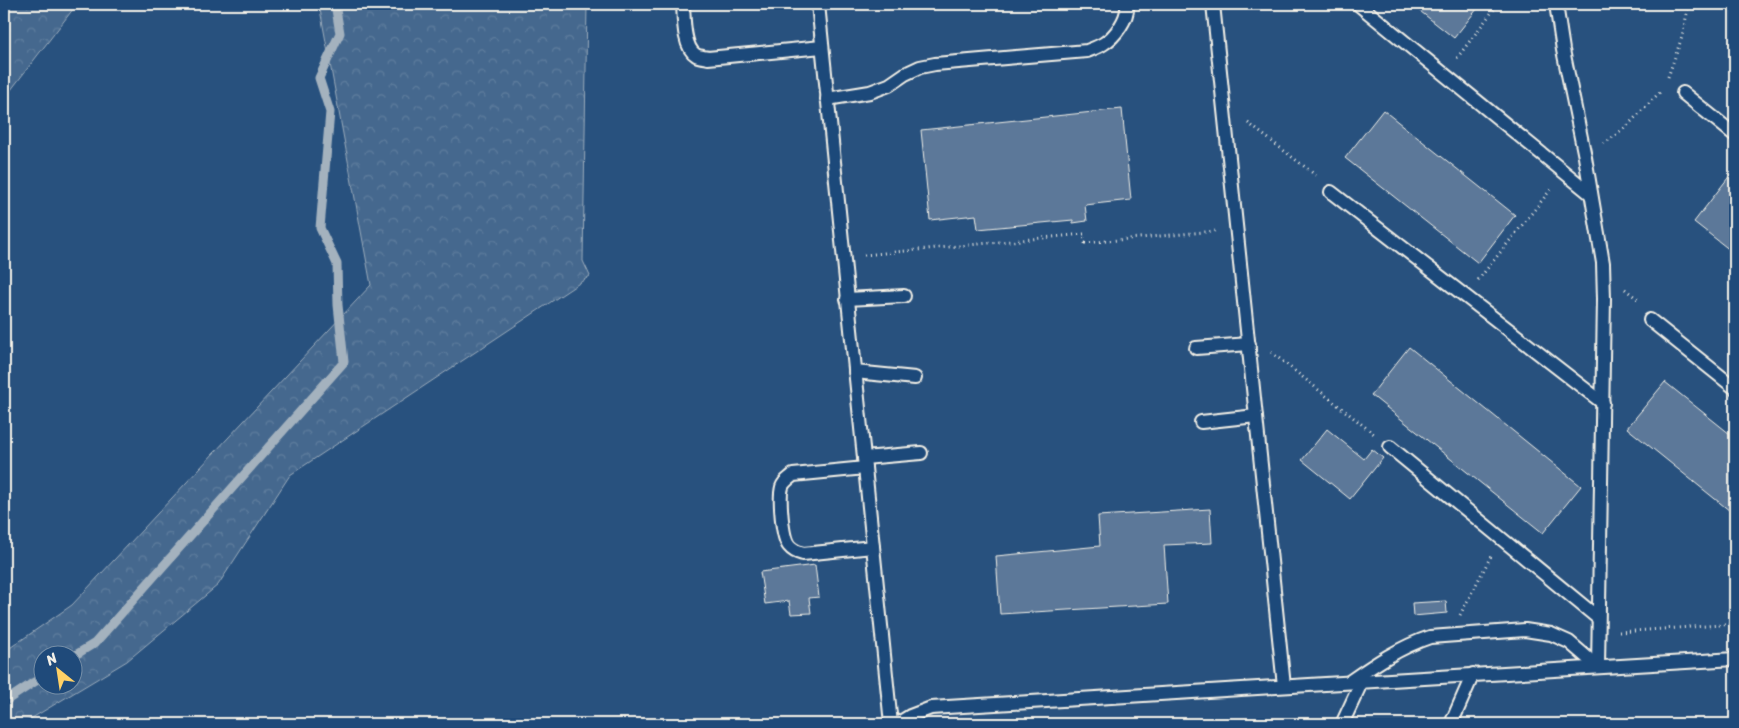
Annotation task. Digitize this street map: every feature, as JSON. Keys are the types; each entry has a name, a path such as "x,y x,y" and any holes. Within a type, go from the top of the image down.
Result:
{"lane":[{"path":"683,4 686,36 690,48 696,56 708,58 822,47"},
{"path":"818,4 891,724"},
{"path":"827,99 870,92 889,85 920,67 936,64 1087,51 1103,44 1118,29 1128,10 1127,4"},
{"path":"1213,4 1284,686"},
{"path":"1358,4 1591,194"},
{"path":"1556,4 1563,50 1585,157 1603,272 1598,667"},
{"path":"1683,92 1735,135"},
{"path":"1331,192 1602,403"},
{"path":"848,298 904,296"},
{"path":"1650,320 1735,388"},
{"path":"1196,348 1248,338"},
{"path":"855,372 914,378"},
{"path":"1201,422 1256,416"},
{"path":"1390,448 1598,618"},
{"path":"873,547 803,554 794,551 788,546 784,537 782,487 793,475 921,453"},
{"path":"1348,682 1395,652 1430,637 1525,630 1551,634 1569,642 1598,667"},
{"path":"898,724 910,716 931,708 1735,659"},
{"path":"1451,724 1473,674"},
{"path":"1342,724 1362,681"}],"path":[{"path":"1445,74 1498,4"},
{"path":"1668,78 1682,37 1689,4"},
{"path":"1585,157 1627,126 1664,86"},
{"path":"1224,104 1326,184 1331,192"},
{"path":"1465,296 1565,172"},
{"path":"843,256 1084,234 1085,244 1237,229"},
{"path":"1603,272 1649,309 1650,320"},
{"path":"1248,338 1390,448"},
{"path":"1460,635 1460,612 1501,538"},
{"path":"1598,633 1735,624"}],"green space":[{"path":"4,4 77,4 4,99"},
{"path":"319,4 587,4 583,261 590,276 290,475 218,585 127,661 82,688 82,646 32,646 32,696 69,696 22,724 4,724 4,652 72,605 371,285"}],"building":[{"path":"1411,4 1481,4 1454,38"},
{"path":"1122,109 1131,200 1085,205 1087,221 1073,223 1073,220 978,229 976,215 930,220 921,130"},
{"path":"1383,110 1515,215 1478,263 1345,158"},
{"path":"1731,174 1735,178 1735,254 1694,222"},
{"path":"1409,347 1581,486 1543,533 1371,395"},
{"path":"1665,382 1735,438 1735,515 1627,428"},
{"path":"1327,429 1364,459 1372,449 1383,458 1350,499 1302,460"},
{"path":"1210,509 1212,543 1164,545 1168,604 1000,614 996,556 1100,546 1098,516"},
{"path":"815,565 819,597 809,598 811,613 791,614 789,601 765,604 760,572"},
{"path":"1446,601 1447,613 1413,616 1412,603"}],"waterway":[{"path":"82,651 95,643 344,362 338,305 337,264 320,228 330,112 319,78 340,33 335,4"},
{"path":"4,702 32,684"}]}
